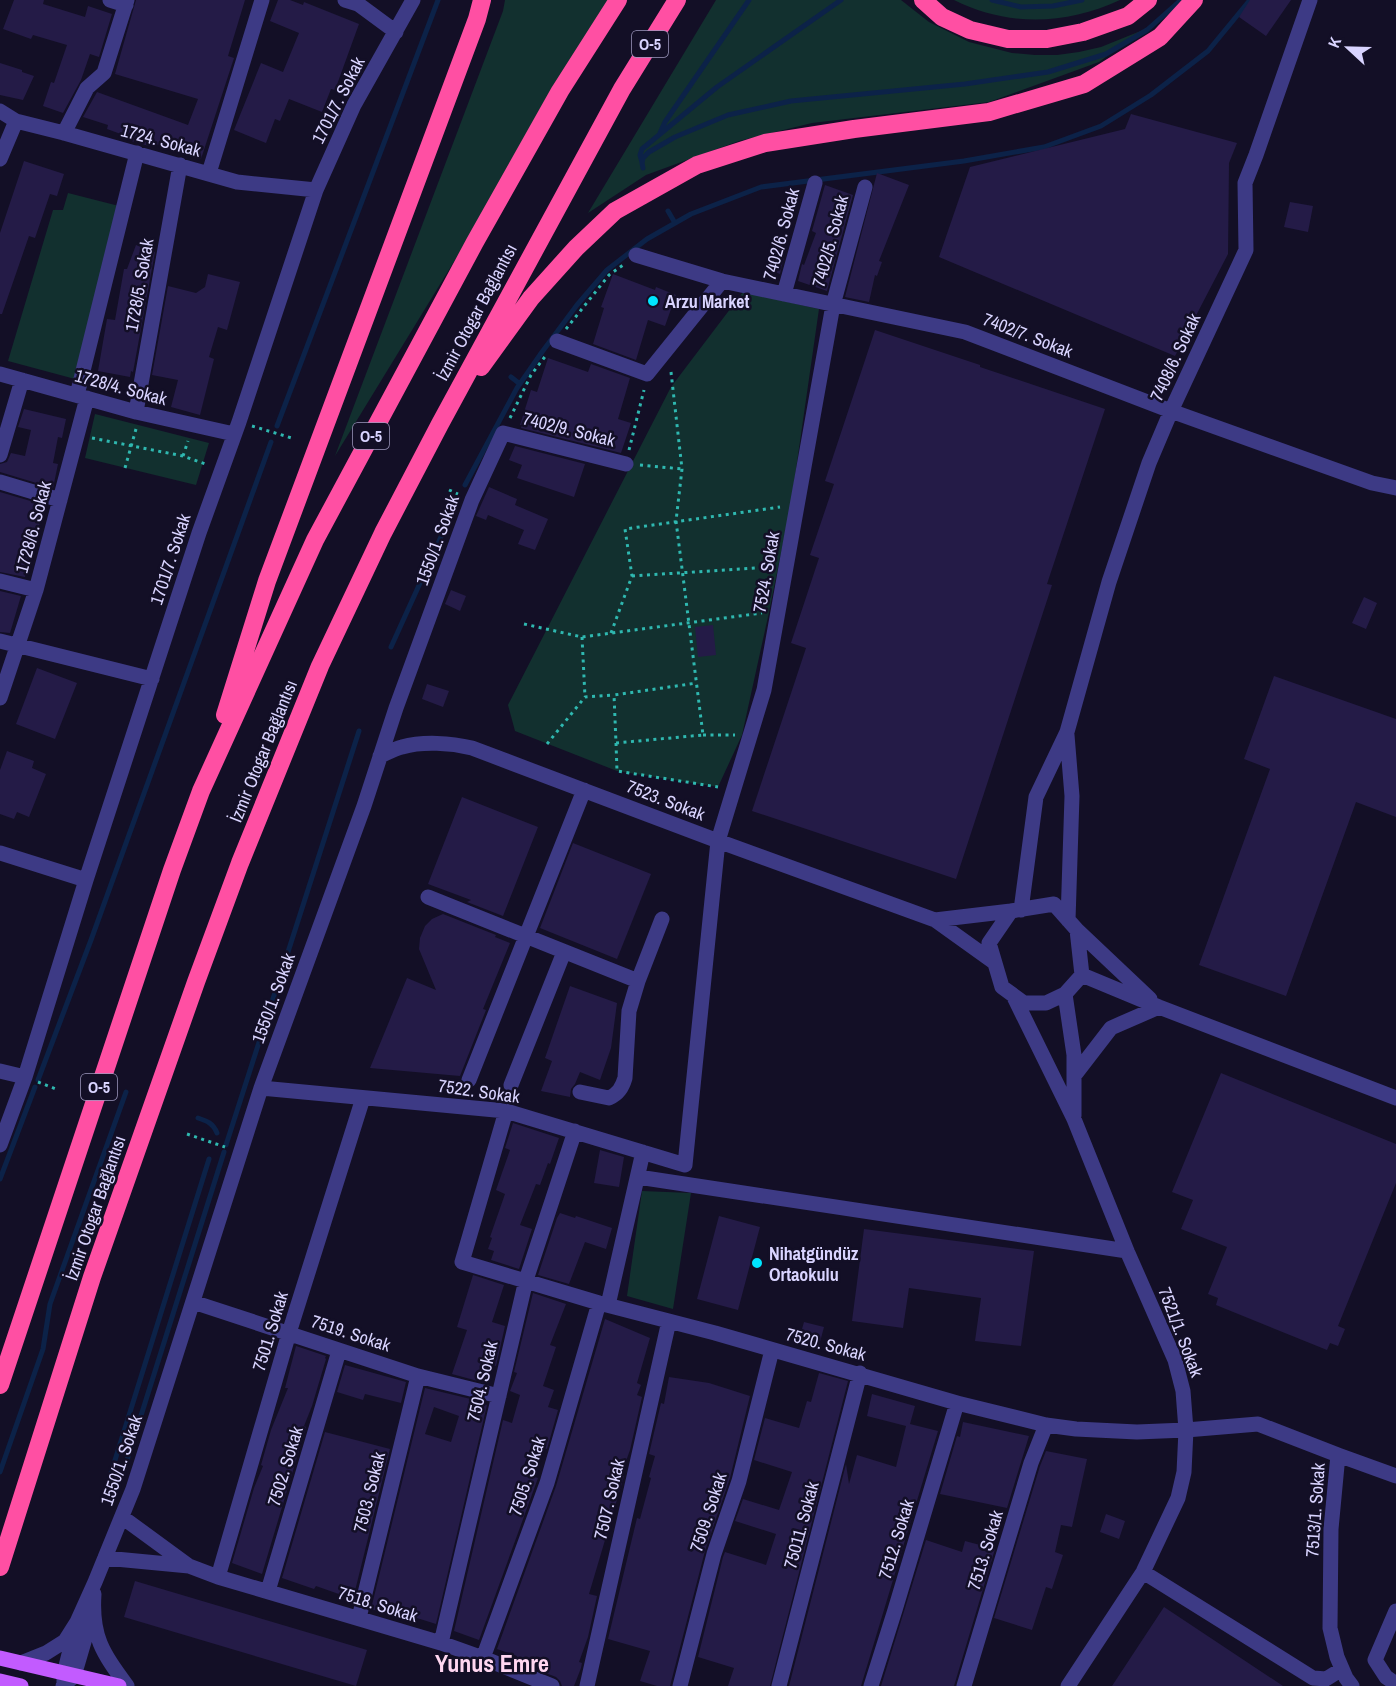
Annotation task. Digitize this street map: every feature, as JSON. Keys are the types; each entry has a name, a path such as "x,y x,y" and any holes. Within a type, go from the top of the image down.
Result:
{"highway":[{"path":"201,791 267,581 367,318 482,0"},
{"name":"İzmir Otogar Bağlantısı","path":"0,1385 172,870 201,791 315,540 475,242 560,91 618,0"},
{"name":"İzmir Otogar Bağlantısı","path":"0,1567 92,1277 240,863 320,666 383,533 440,424 622,89 678,0"},
{"path":"922,0 942,17 970,30 1008,39 1047,39 1083,32 1128,16 1148,0"},
{"path":"440,424 531,298 576,248 615,211 697,165 765,143 989,112 1084,84 1160,37 1194,0"}],"main road":[{"path":"0,1658 66,1681 119,1686"},
{"path":"0,1681 21,1686"}],"street":[{"path":"64,133 87,88 104,73 127,3 110,0"},
{"path":"209,173 262,0"},
{"path":"349,0 396,32"},
{"name":"1701/7. Sokak","path":"0,1145 25,1077 86,880 221,469 316,190 354,105 413,0"},
{"name":"7408/6. Sokak","path":"1067,732 1109,582 1149,463 1246,250 1245,183 1310,0"},
{"name":"1724. Sokak","path":"0,111 16,121 237,182 316,190"},
{"path":"0,159 16,121"},
{"name":"1728/6. Sokak","path":"0,698 36,590 77,435 82,397 137,153"},
{"name":"1728/5. Sokak","path":"138,412 180,165"},
{"name":"7402/6. Sokak","path":"784,294 815,183"},
{"name":"7402/5. Sokak","path":"833,305 865,187"},
{"name":"7402/7. Sokak","path":"636,255 722,281 965,332 1171,411 1372,483 1396,488"},
{"path":"557,341 647,374 722,281"},
{"name":"7524. Sokak","path":"685,1165 718,841 764,690 833,305"},
{"name":"1728/4. Sokak","path":"0,374 138,412 236,428"},
{"path":"0,455 22,380"},
{"name":"7402/9. Sokak","path":"503,433 626,464"},
{"name":"1550/1. Sokak","path":"21,1664 46,1653 65,1641 77,1622 133,1490 261,1088 472,500 503,433"},
{"path":"0,482 60,500"},
{"path":"0,581 36,590"},
{"path":"0,641 152,679"},
{"path":"1067,732 1036,797 1016,910 989,943 1002,987 1024,1003 1046,1003 1065,994 1082,975"},
{"path":"1067,732 1072,796 1072,925 1082,975"},
{"name":"7523. Sokak","path":"380,756 402,747 453,744 472,748 935,920"},
{"path":"469,1080 584,790"},
{"path":"0,853 86,880"},
{"path":"428,897 638,981"},
{"path":"935,920 1054,904 1072,925 1159,1007"},
{"path":"580,1092 609,1098 620,1091 623,1085 629,1011 662,919"},
{"path":"935,920 995,963"},
{"path":"511,1085 564,952"},
{"path":"1082,975 1396,1098"},
{"path":"1065,994 1074,1054 1074,1119"},
{"name":"7521/1. Sokak","path":"1013,995 1074,1119 1127,1251 1175,1360 1183,1391 1186,1430 1184,1472 1178,1498 1143,1572 1068,1686"},
{"path":"1074,1076 1111,1028 1159,1007"},
{"path":"0,1071 25,1077"},
{"name":"7522. Sokak","path":"261,1088 506,1111 685,1165"},
{"name":"7501. Sokak","path":"218,1577 289,1333 363,1098"},
{"name":"7520. Sokak","path":"506,1111 462,1262 603,1304 860,1373 957,1403 1046,1425 1076,1430 1137,1432 1186,1430"},
{"name":"7504. Sokak","path":"441,1643 526,1280 575,1131"},
{"name":"7505. Sokak","path":"483,1658 547,1483 603,1304 643,1152"},
{"path":"638,1177 1127,1251"},
{"name":"7519. Sokak","path":"193,1302 418,1376 499,1396"},
{"name":"7507. Sokak","path":"587,1686 669,1321"},
{"name":"7509. Sokak","path":"680,1686 714,1554 739,1481 772,1350"},
{"name":"7502. Sokak","path":"267,1591 339,1351"},
{"name":"75011. Sokak","path":"779,1686 860,1373"},
{"name":"7503. Sokak","path":"359,1618 418,1376"},
{"name":"7512. Sokak","path":"870,1686 957,1403"},
{"name":"7513/1. Sokak","path":"1186,1430 1258,1424 1338,1455 1330,1529 1330,1628 1337,1657 1352,1686"},
{"name":"7513. Sokak","path":"964,1686 1031,1463 1046,1425"},
{"path":"1338,1455 1396,1476"},
{"name":"7518. Sokak","path":"122,1517 189,1566"},
{"name":"7518. Sokak","path":"105,1558 189,1566 218,1577 441,1643 552,1686"},
{"path":"1143,1572 1313,1678 1326,1679 1342,1670"},
{"name":"1550/1. Sokak","path":"95,1582 93,1613 96,1633 105,1655 127,1686"},
{"path":"1396,1611 1375,1660 1386,1677 1396,1684"},
{"name":"1550/1. Sokak","path":"66,1681 93,1613"},
{"name":"1550/1. Sokak","path":"66,1681 77,1622"}],"path":[{"path":"503,433 531,375 609,275 636,255"},
{"path":"671,372 682,470 676,521 704,735"},
{"path":"647,374 626,464 682,470"},
{"path":"125,468 138,412"},
{"path":"236,428 295,439"},
{"path":"77,435 183,456 221,469"},
{"path":"611,633 632,576 625,529 797,504"},
{"path":"632,576 786,566"},
{"path":"524,624 582,637 778,611"},
{"path":"547,744 585,697 582,637"},
{"path":"585,697 697,683"},
{"path":"614,695 617,771 722,788"},
{"path":"616,743 704,735 742,735"},
{"path":"187,1134 240,1153"}],"green space":[{"path":"505,0 614,0 335,456 503,11"},
{"path":"716,0 901,0 929,22 969,42 1012,53 1035,55 1057,55 1101,47 1143,30 1099,62 989,102 812,123 739,141 646,175 588,213"},
{"path":"954,0 1120,0 1079,14 1037,20 995,15"},
{"path":"68,193 119,206 75,379 8,361 53,210 63,210"},
{"path":"743,292 819,309 791,504 769,612 742,735 718,787 617,771 515,731 508,705 671,387"},
{"path":"95,414 209,443 196,485 85,458"},
{"path":"642,1191 691,1193 673,1309 627,1296"}],"building":[{"path":"14,0 44,0 43,4 85,17 88,6 112,14 99,57 90,54 81,80 63,113 43,106 51,82 54,83 67,45 33,35 31,39 3,29"},
{"path":"136,0 245,0 228,56 234,58 201,159 150,142 149,146 128,140 129,137 107,129 108,125 83,117 97,92 188,125 198,99 115,74"},
{"path":"278,0 290,0 303,5 304,2 359,24 335,90 331,89 322,112 289,99 280,121 275,119 266,143 234,130 261,63 283,72 299,33 270,21"},
{"path":"1250,0 1291,0 1266,36 1239,17"},
{"path":"0,63 34,76 23,100 0,95"},
{"path":"1131,114 1237,143 1229,163 1228,254 1175,356 939,257 970,167 1125,129"},
{"path":"24,161 64,174 57,196 50,194 35,238 29,236 2,314 0,314 0,233"},
{"path":"877,173 909,185 879,261 882,262 877,276 875,275 869,302 845,297"},
{"path":"825,185 853,195 827,291 798,281 802,264 804,265 816,233 812,231"},
{"path":"1290,202 1313,206 1308,232 1284,227"},
{"path":"136,245 155,252 133,372 131,371 130,377 98,371 107,319 115,320 124,269 127,269"},
{"path":"771,252 784,257 780,274 765,268"},
{"path":"208,274 240,282 227,330 218,327 209,357 214,359 200,415 171,407 178,380 152,375 168,286 196,293 205,287"},
{"path":"613,274 655,290 656,287 676,295 665,326 648,320 636,360 593,344 604,308 601,307"},
{"path":"875,330 1105,409 1047,584 1052,585 956,879 752,811 806,648 791,643 819,558 810,555 834,484 825,481"},
{"path":"548,358 588,372 591,364 630,378 618,419 631,423 621,453 521,428 531,390 537,392"},
{"path":"24,409 66,419 62,438 58,437 53,463 58,464 53,488 0,472 0,464 7,462 11,453 25,456 31,430 18,427"},
{"path":"515,446 585,464 574,497 517,478 522,465 509,460"},
{"path":"489,487 517,499 515,505 548,519 535,550 518,544 524,530 488,515 486,520 476,516"},
{"path":"0,492 44,505 25,577 0,572"},
{"path":"451,590 466,596 460,611 445,604"},
{"path":"0,591 21,596 10,633 0,632"},
{"path":"1364,597 1377,603 1366,629 1352,623"},
{"path":"713,625 716,655 698,657 695,627"},
{"path":"37,668 77,683 55,739 16,724"},
{"path":"1274,676 1396,719 1396,817 1356,802 1286,996 1199,965 1270,769 1244,759"},
{"path":"427,684 449,691 443,707 422,699"},
{"path":"7,751 34,761 32,768 46,774 29,817 17,812 14,819 0,814 0,770"},
{"path":"462,797 538,827 503,916 467,902 471,900 428,884"},
{"path":"573,843 651,874 617,959 540,928"},
{"path":"443,914 510,943 483,1009 486,1010 460,1076 370,1068 407,978 436,990 419,949 420,938 425,926 432,919"},
{"path":"570,986 617,1003 611,1048 600,1080 580,1072 571,1089 570,1097 541,1091 552,1061 545,1058"},
{"path":"1221,1073 1396,1144 1396,1183 1338,1326 1345,1329 1338,1346 1330,1343 1327,1350 1216,1305 1218,1298 1208,1294 1227,1247 1181,1229 1193,1200 1172,1192"},
{"path":"513,1123 559,1138 550,1164 548,1163 540,1185 536,1184 520,1225 532,1229 519,1269 491,1260 494,1251 488,1249 505,1194 496,1190 510,1150 505,1148"},
{"path":"600,1150 624,1157 619,1187 594,1183"},
{"path":"560,1213 612,1228 606,1249 585,1242 569,1284 538,1275"},
{"path":"719,1216 760,1227 738,1310 697,1299"},
{"path":"864,1229 1034,1251 1021,1346 975,1341 981,1298 909,1288 903,1328 852,1321"},
{"path":"473,1275 504,1285 492,1322 505,1326 496,1366 491,1364 485,1383 452,1374 467,1330 457,1327"},
{"path":"533,1293 566,1304 550,1345 556,1347 543,1386 554,1390 548,1407 558,1410 547,1449 532,1444 521,1473 538,1478 479,1640 454,1631 503,1420 512,1423 520,1395 510,1391 517,1373 514,1372"},
{"path":"605,1319 650,1338 637,1383 641,1385 637,1395 642,1397 630,1450 621,1475 624,1476 589,1594 597,1596 588,1637 579,1662 582,1663 581,1668 574,1686 562,1686 556,1677 515,1661 517,1656 497,1649 556,1486"},
{"path":"804,1322 824,1327 820,1342 800,1336"},
{"path":"296,1346 326,1356 326,1359 304,1426 306,1427 262,1574 232,1563 254,1488 263,1466 261,1465 271,1430 288,1388 285,1388"},
{"path":"345,1365 406,1382 401,1403 365,1394 363,1400 337,1392"},
{"path":"819,1373 848,1381 770,1686 728,1686 734,1668 698,1657 723,1557 725,1552 766,1565 776,1534 735,1521 743,1499 779,1510 792,1472 754,1460 765,1418 799,1428 807,1401 811,1402"},
{"path":"669,1377 709,1383 750,1396 730,1478 705,1551 670,1686 657,1686 640,1681 650,1651 608,1639 637,1518 640,1519 651,1478 649,1477 655,1456 649,1454 661,1403 664,1404"},
{"path":"425,1388 487,1405 436,1624 401,1613 400,1618 371,1609","holes":["434,1407 459,1416 451,1442 425,1434"]},
{"path":"872,1394 915,1406 910,1424 938,1431 861,1686 789,1686 846,1464 849,1484 857,1455 896,1467 906,1426 867,1416"},
{"path":"963,1422 1029,1436 1007,1508 940,1494"},
{"path":"325,1432 390,1449 353,1599 316,1586 314,1589 282,1578"},
{"path":"1046,1451 1087,1459 1072,1527 1061,1525 1055,1552 1063,1555 1052,1589 1046,1587 1032,1630 994,1618"},
{"path":"1106,1514 1125,1521 1119,1539 1100,1532"},
{"path":"926,1540 962,1552 965,1541 995,1549 954,1686 881,1686"},
{"path":"135,1581 367,1650 356,1686 124,1617"},
{"path":"1164,1607 1283,1686 1112,1686"}],"waterway":[{"path":"277,426 438,0"},
{"path":"660,133 665,122 749,0"},
{"path":"642,162 640,155 642,149 717,87 841,0"},
{"path":"992,0 1021,7 1053,6 1082,0"},
{"path":"643,168 643,158 649,152 675,137 728,115 791,101 965,84 1048,72 1106,54 1147,30 1181,0"},
{"path":"465,485 517,388 542,352 607,270 647,239 691,214 761,187 964,161 1044,147 1101,126 1151,95 1208,51 1250,0"},
{"path":"668,211 675,223"},
{"path":"511,377 520,384"},
{"path":"38,1080 271,442"},
{"path":"391,647 455,506"},
{"path":"226,1145 359,731"},
{"path":"0,1179 35,1087"},
{"path":"0,1472 43,1349 50,1304 126,1092"},
{"path":"198,1118 209,1123 217,1133"},
{"path":"122,1476 224,1152"},
{"path":"106,1489 209,1159"}],"place":[{"name":"Arzu Market","path":"653,301"},
{"name":"Nihatgündüz Ortaokulu","path":"757,1263"}],"district":[{"name":"Yunus Emre","path":"492,1663"}]}
